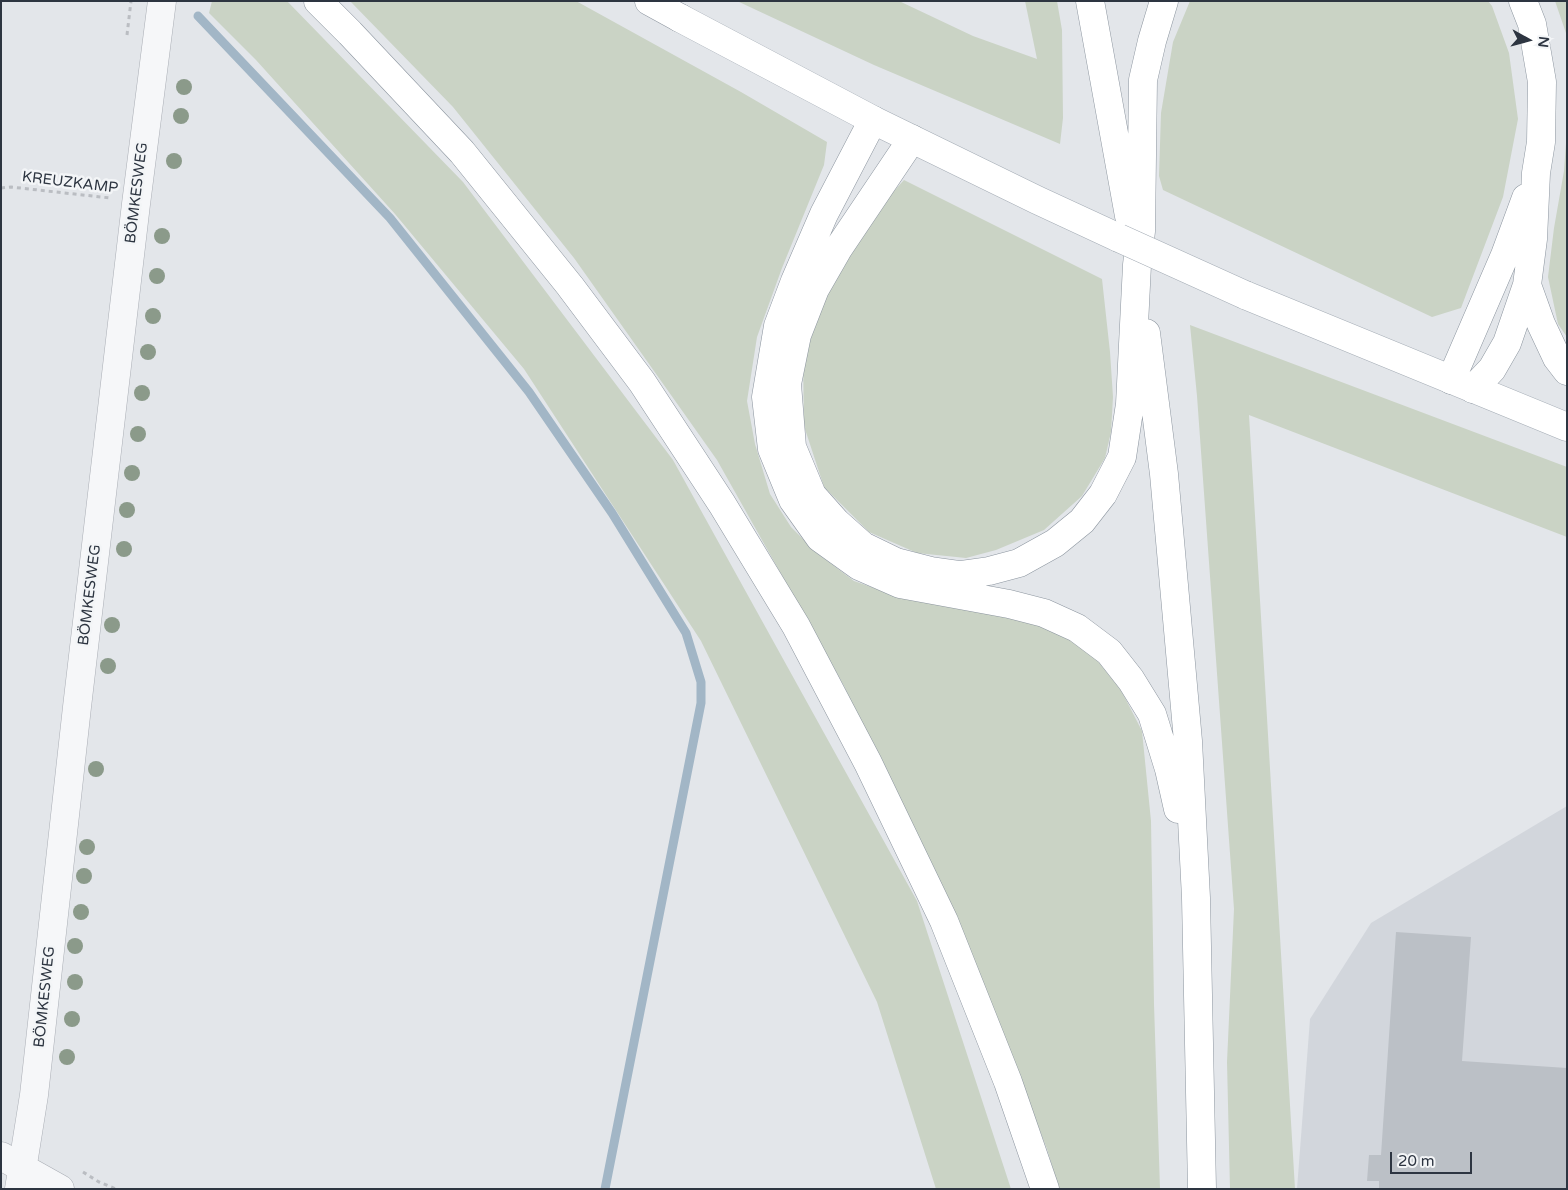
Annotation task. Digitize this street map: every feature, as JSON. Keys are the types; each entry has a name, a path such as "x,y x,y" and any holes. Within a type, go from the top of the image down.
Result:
{"main road":[{"path":"318,1 462,152 570,286 642,382 722,504 796,626 868,763 944,921 1008,1082 1044,1189"},
{"path":"649,1 873,120 1037,200 1245,295 1567,427"},
{"path":"1090,1 1137,265 1164,474 1174,572 1188,741 1196,898 1202,1189"},
{"path":"912,139 838,249 815,288 797,334 788,384 792,447 812,495 836,522 863,546 896,562 932,572 960,575 989,571 1018,563 1056,543 1082,521 1103,494 1122,457 1130,404 1137,265 1141,231 1143,80 1164,1"},
{"path":"1462,385 1492,369 1507,343 1528,285 1540,142 1542,82 1532,24 1524,1"},
{"path":"873,120 824,214 778,326 766,397 772,450 794,500 820,538 858,566 900,584 1009,604 1044,613 1077,628 1109,652 1131,680 1152,714 1169,770 1196,898"},
{"path":"1462,385 1505,256 1536,173"},
{"path":"1528,285 1541,324 1557,358 1567,371"}],"street":[{"name":"BÖMKESWEG","path":"14,1171 34,1095 75,717 162,1"},
{"path":"14,1171 60,1189"}],"path":[{"name":"KREUZKAMP","path":"1,188 11,187 110,198 136,204"}],"shaded area":[{"path":"1567,806 1567,1189 1297,1189 1310,1019 1371,923"}],"green space":[{"path":"212,1 287,1 463,182 673,460 917,901 1011,1189 936,1189 877,1002 701,641 524,369 395,214 256,60 209,13"},
{"path":"350,1 576,1 827,142 824,165 782,268 757,337 747,401 755,444 770,494 791,527 817,553 854,581 897,596 1035,622 1088,649 1121,690 1142,731 1151,821 1160,1189 1059,1189 1047,1149 972,956 844,686 717,460 574,258 453,107"},
{"path":"737,1 899,1 973,36 1037,59 1025,1 1057,1 1062,30 1063,118 1060,144 874,65"},
{"path":"1190,1 1488,1 1492,6 1509,53 1518,119 1503,197 1461,308 1432,317 1163,190 1159,176 1161,113 1173,42"},
{"path":"1555,1 1567,1 1567,36"},
{"path":"1567,129 1567,337 1558,324 1548,277 1564,171"},
{"path":"904,180 1102,279 1113,397 1111,432 1105,458 1082,496 1044,530 996,550 966,558 917,553 869,532 824,487 804,426 803,358 830,279 869,218"},
{"path":"1190,325 1567,467 1567,537 1249,415 1295,1189 1230,1189 1227,1062 1234,909 1197,396"}],"building":[{"path":"1396,932 1471,937 1462,1061 1567,1068 1567,1189 1379,1189 1379,1181 1367,1181 1369,1155 1381,1155"}],"waterway":[{"path":"198,16 390,218 529,392 612,513 686,633 701,682 701,703 605,1189"}]}
